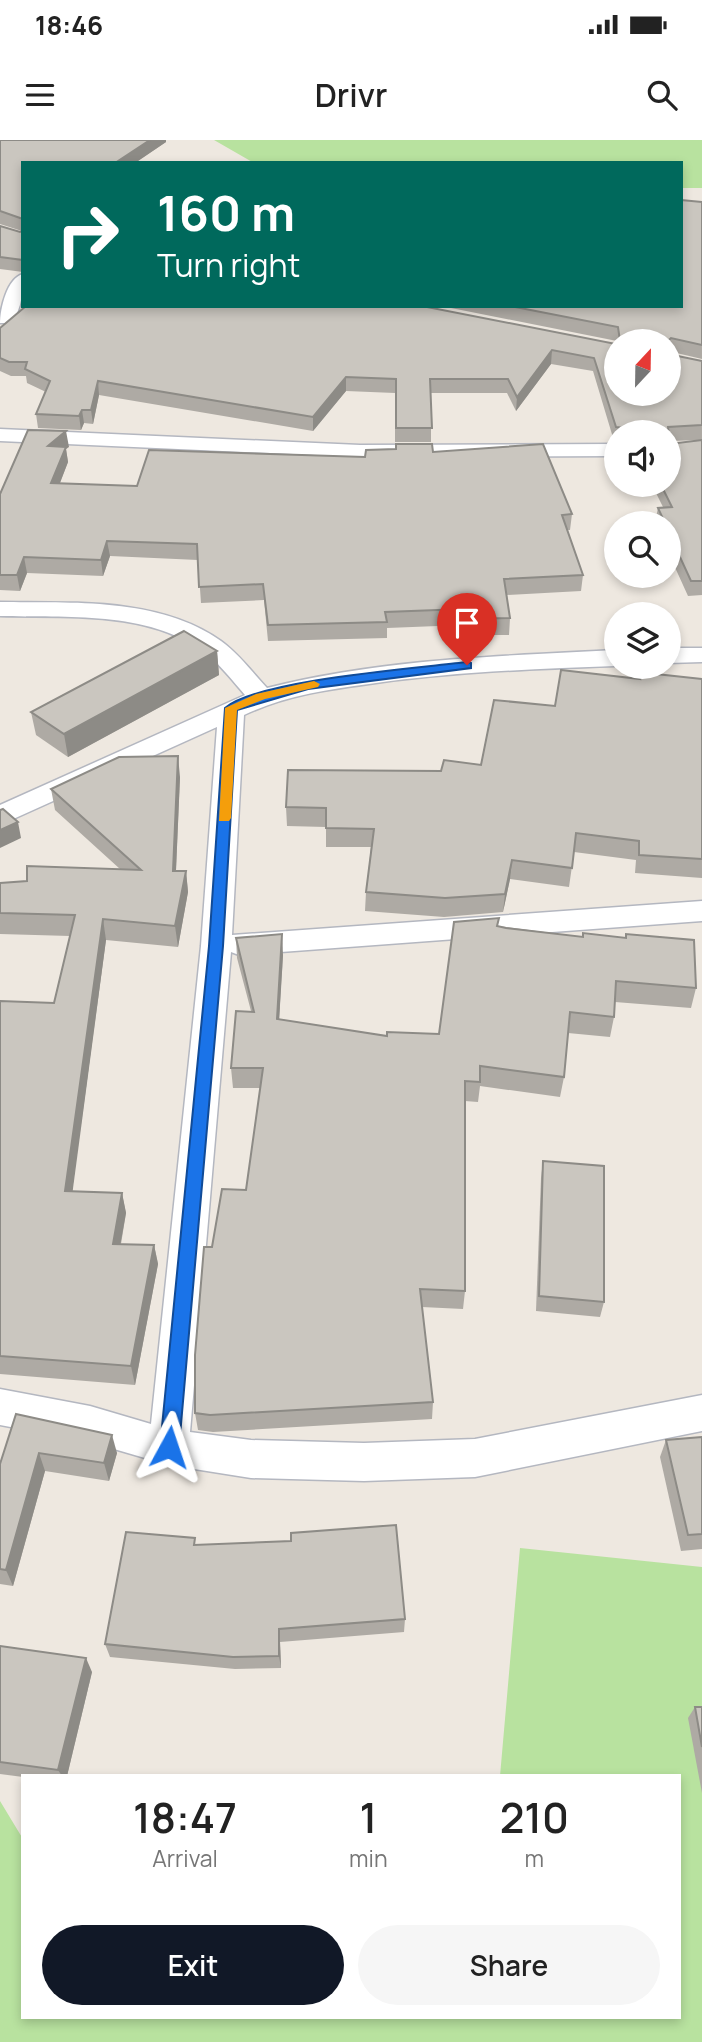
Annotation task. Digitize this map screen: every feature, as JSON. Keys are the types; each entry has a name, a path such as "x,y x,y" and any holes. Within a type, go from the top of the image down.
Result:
{"street":[{"path":"5,319 13,289"},
{"path":"0,435 360,451 604,450"},
{"path":"0,609 117,615 163,622 208,643 246,702 216,946 169,1447"},
{"path":"681,655 702,654"},
{"path":"0,816 246,702 308,685 442,666 604,659"},
{"path":"216,946 702,911"},
{"path":"0,1407 90,1424 169,1447 251,1460 364,1462 475,1458 702,1413"}],"green space":[{"path":"214,140 702,140 702,188 683,188 683,161 251,161"},
{"path":"520,1548 702,1567 702,2042 0,2042 0,1801 21,1836 21,2019 681,2019 681,1774 500,1774"}],"building":[{"path":"0,140 150,140 118,161 21,161 21,218 0,211"},
{"path":"683,200 702,202 702,345 681,340 681,329 618,329 520,308 683,308"},
{"path":"0,226 21,231 21,260 0,257"},
{"path":"24,308 432,308 604,342 604,389 594,358 552,350 517,397 508,379 430,379 432,428 396,428 396,379 346,377 313,417 98,381 91,410 82,410 79,416 36,414 50,381 25,369 27,362 9,362 0,358 0,328"},
{"path":"681,357 702,361 702,425 681,426 681,420 614,420 609,406 681,406"},
{"path":"28,430 66,431 48,446 66,447 51,483 137,486 149,450 365,457 366,450 396,449 396,444 432,444 433,452 543,444 572,514 562,515 583,575 504,579 510,618 466,619 464,609 385,612 387,622 268,625 263,584 199,587 197,544 107,541 101,560 24,557 17,575 0,575 0,494"},
{"path":"702,440 702,581 691,581 681,559 681,511 659,511 658,508 672,507 667,497 681,497 681,443"},
{"path":"184,631 217,651 64,734 31,712"},
{"path":"561,670 604,675 604,679 681,679 681,677 702,679 702,859 639,855 639,841 576,833 572,868 512,860 505,894 445,898 366,892 374,829 326,828 326,808 286,807 288,770 441,771 444,760 481,765 494,700 555,706"},
{"path":"178,756 173,871 186,871 175,926 103,919 65,1191 122,1193 113,1244 154,1245 131,1366 0,1356 0,1001 54,1003 75,915 0,913 0,883 27,881 27,866 141,870 51,789 119,757"},
{"path":"3,809 18,822 0,830 0,810"},
{"path":"499,918 497,926 583,937 583,933 626,938 626,934 694,940 696,988 616,981 614,1017 570,1012 564,1077 480,1066 480,1082 465,1081 465,1291 420,1289 433,1402 210,1415 195,1413 195,1355 204,1247 212,1247 222,1189 246,1190 263,1068 231,1068 236,1011 254,1012 236,938 282,934 277,1019 387,1036 387,1032 439,1034 454,922"},
{"path":"543,1161 604,1166 604,1302 539,1296"},
{"path":"16,1414 112,1435 104,1463 39,1453 6,1570 0,1569 0,1464"},
{"path":"702,1437 702,1534 688,1535 666,1440"},
{"path":"396,1525 405,1619 279,1629 279,1656 233,1657 105,1644 126,1532 195,1538 194,1545 291,1541 291,1533"},
{"path":"0,1646 86,1658 58,1770 0,1762"},
{"path":"695,1707 702,1707 702,1747"}],"slow traffic":[{"path":"224,818 231,708 261,697 314,684"}],"route":[{"path":"169,1447 216,946 231,708 308,685 442,666 467,665"}]}
